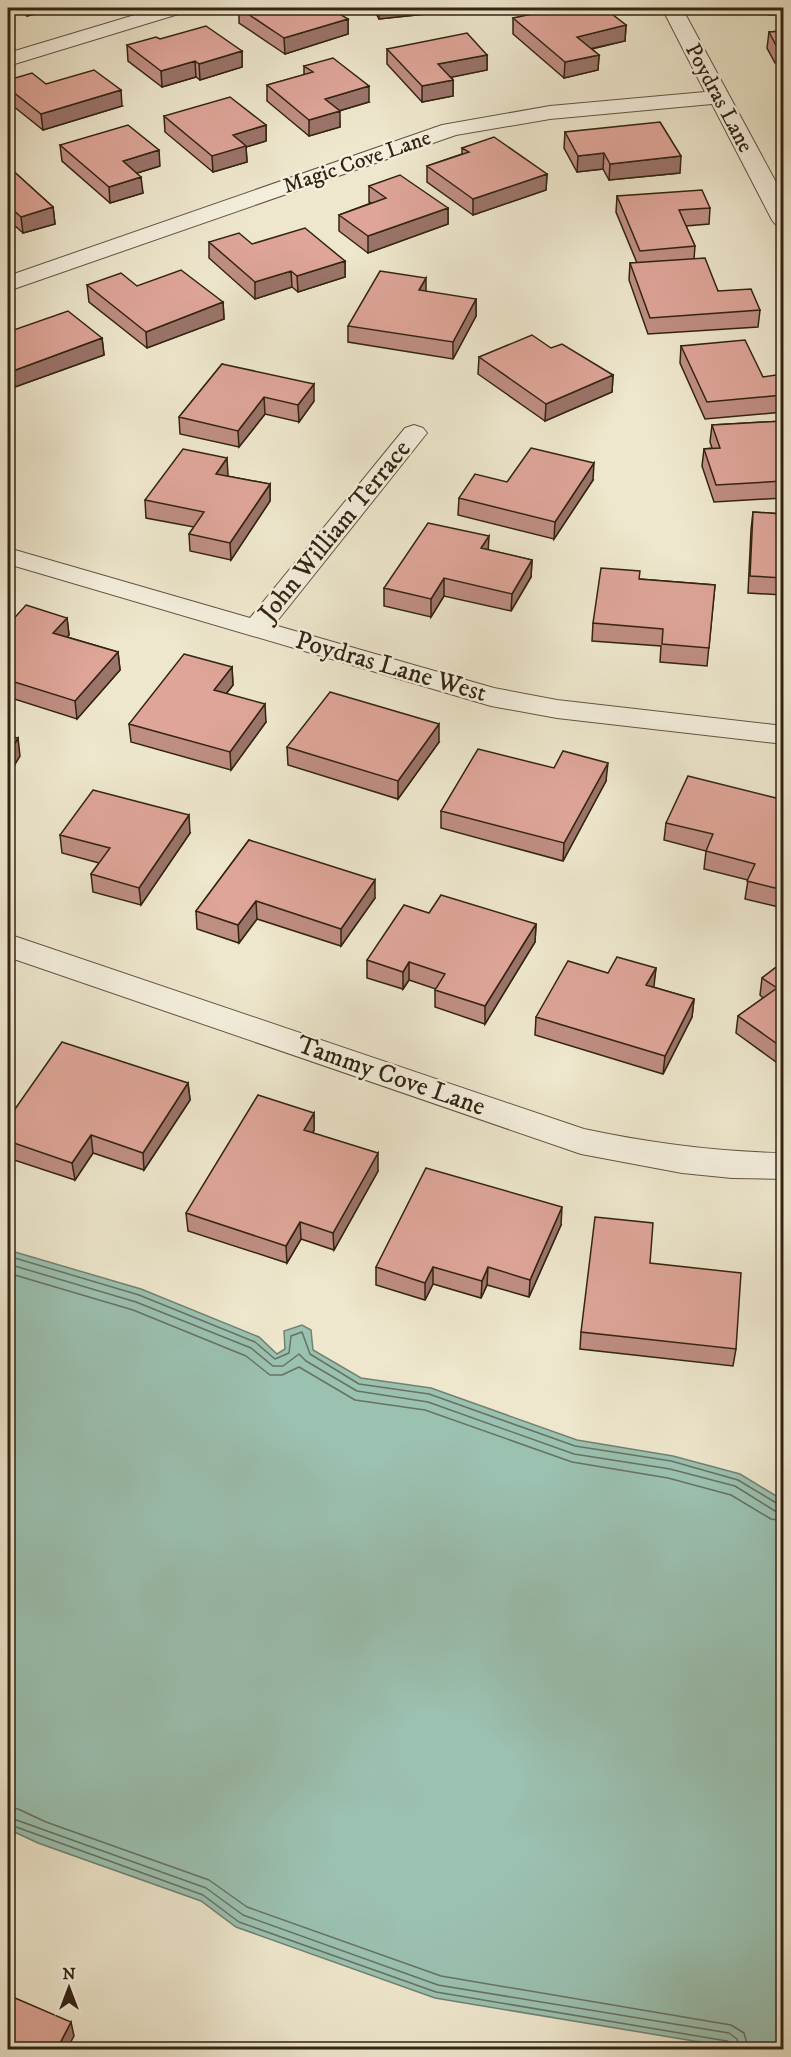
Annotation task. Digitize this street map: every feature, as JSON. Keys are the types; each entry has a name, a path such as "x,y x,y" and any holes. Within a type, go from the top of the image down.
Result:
{"street":[{"path":"8,60 178,8"},
{"name":"Poydras Lane","path":"672,8 783,220"},
{"name":"Magic Cove Lane","path":"8,284 450,130 500,118 557,109 719,97"},
{"name":"John William Terrace","path":"256,628 414,433"},
{"name":"Poydras Lane West","path":"8,556 491,697 558,709 783,735"},
{"name":"Tammy Cove Lane","path":"8,945 581,1142 654,1157 738,1166 783,1166"}],"water":[{"path":"8,1250 141,1289 259,1337 277,1354 285,1349 284,1331 302,1325 311,1330 313,1350 361,1378 431,1388 577,1440 673,1456 740,1474 783,1500 783,2049 730,2047 435,1998 236,1927 201,1901 38,1843 8,1829"}],"building":[{"path":"239,8 330,8 348,19 284,38"},
{"path":"561,8 604,8 626,25 577,37 599,55 565,62 513,18"},
{"path":"206,26 242,51 199,64 195,61 161,71 127,45 156,37 160,39"},
{"path":"783,31 783,47 777,47 769,32"},
{"path":"467,33 487,55 438,64 453,80 422,86 387,49"},
{"path":"333,58 369,86 325,99 340,111 309,120 267,85 313,72 304,66"},
{"path":"94,70 121,90 41,114 8,88 8,80 32,73 46,84"},
{"path":"230,97 266,125 233,135 246,146 212,156 164,116"},
{"path":"660,122 681,156 610,164 604,153 578,156 565,132"},
{"path":"128,125 159,150 123,161 141,177 109,187 60,145"},
{"path":"494,137 547,174 473,199 427,166 469,152 462,148"},
{"path":"10,168 53,207 21,217 11,208 8,209 8,169"},
{"path":"400,175 448,208 368,236 339,215 386,198 369,186"},
{"path":"702,190 710,208 679,210 695,246 640,251 617,196"},
{"path":"305,228 345,261 297,276 291,271 255,282 209,242 239,233 252,244"},
{"path":"705,258 718,291 751,289 760,310 650,318 630,263"},
{"path":"181,270 223,302 146,332 87,285 121,273 137,286"},
{"path":"380,271 426,278 419,290 476,299 453,342 348,326"},
{"path":"68,311 102,338 13,371 8,366 8,325 14,330"},
{"path":"532,335 551,348 562,344 613,375 546,404 479,357"},
{"path":"745,340 763,377 776,375 783,395 707,402 681,346"},
{"path":"222,364 314,384 298,405 264,397 238,431 179,417"},
{"path":"783,421 783,481 716,485 704,449 720,448 712,425"},
{"path":"531,448 594,463 555,522 459,498 475,474 507,482"},
{"path":"183,449 227,458 216,474 270,484 230,543 189,534 204,512 145,500"},
{"path":"753,512 783,514 783,578 750,576"},
{"path":"428,523 489,536 481,548 532,560 512,594 444,578 431,599 384,588"},
{"path":"601,568 640,571 639,579 715,585 709,648 662,644 663,629 593,623"},
{"path":"26,605 67,618 53,633 118,652 75,701 8,680 8,625"},
{"path":"184,654 232,667 214,690 265,704 230,752 129,724"},
{"path":"330,692 439,724 398,781 287,747"},
{"path":"8,736 18,738 8,755"},
{"path":"478,749 554,768 563,751 608,763 564,843 441,811"},
{"path":"688,776 776,798 783,780 783,890 747,881 755,864 706,851 713,834 666,823"},
{"path":"93,790 189,815 139,888 91,874 110,848 60,835"},
{"path":"249,840 375,880 341,929 256,901 238,925 196,911"},
{"path":"441,895 536,924 485,1006 435,990 445,974 409,962 403,972 367,960 404,905 429,913"},
{"path":"617,957 656,968 646,985 694,999 665,1056 536,1017 568,961 608,973"},
{"path":"783,962 783,1048 738,1016 777,988 762,978"},
{"path":"62,1042 188,1083 143,1153 91,1135 72,1163 8,1141 8,1119"},
{"path":"258,1095 314,1113 304,1130 378,1153 333,1233 300,1222 286,1246 186,1213"},
{"path":"426,1168 562,1207 530,1280 488,1267 482,1281 433,1267 425,1283 376,1267"},
{"path":"595,1217 653,1223 650,1263 741,1273 736,1349 581,1332"},
{"path":"8,1995 71,2022 57,2049 8,2049"}]}
